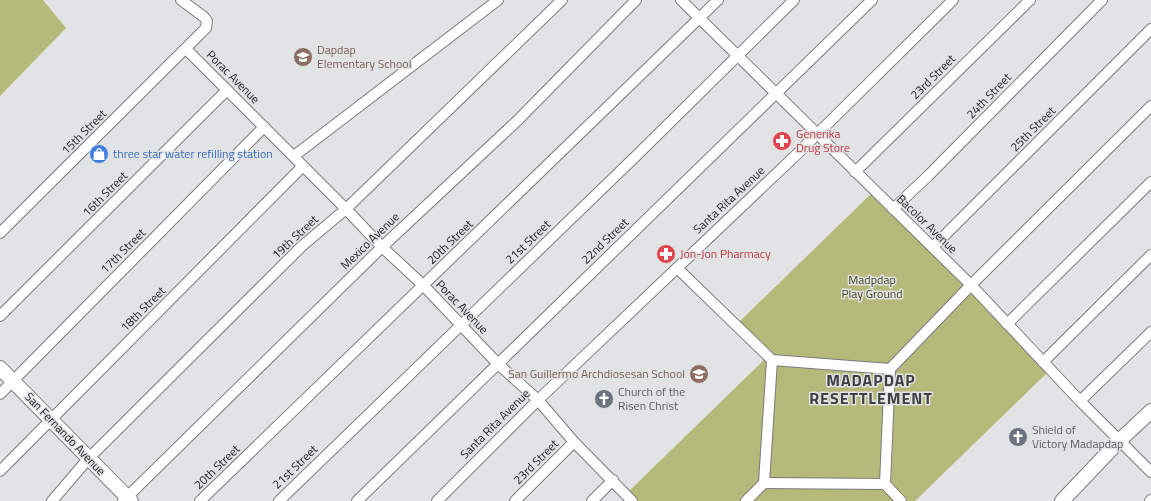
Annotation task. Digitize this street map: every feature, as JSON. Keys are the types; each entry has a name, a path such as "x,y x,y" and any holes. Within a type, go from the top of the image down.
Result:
{"main road":[{"name":"San Fernando Avenue","path":"0,368 52,420 127,500"},
{"path":"1062,501 1151,411"}],"street":[{"name":"15th Street","path":"0,233 206,28 207,21 204,17 181,0"},
{"path":"294,156 498,0"},
{"name":"19th Street","path":"52,501 88,459 302,246 346,209 562,0"},
{"name":"Mexico Avenue","path":"127,500 382,247 518,120 636,0"},
{"name":"Bacolor Avenue","path":"681,0 971,285 1080,401 1151,472"},
{"name":"20th Street","path":"200,501 718,0"},
{"name":"21st Street","path":"279,501 636,156 794,0"},
{"name":"22nd Street","path":"357,501 872,0"},
{"name":"Santa Rita Avenue","path":"437,501 538,400 816,134 953,0"},
{"name":"23rd Street","path":"855,172 1030,0"},
{"name":"24th Street","path":"894,209 1102,0"},
{"name":"25th Street","path":"933,248 1151,29"},
{"name":"Porac Avenue","path":"186,49 294,156 382,247 462,324 498,364 538,400 574,442 632,501"},
{"name":"16th Street","path":"0,316 228,90"},
{"path":"901,501 885,484 890,369 971,285 1151,106"},
{"name":"17th Street","path":"0,394 264,127"},
{"name":"18th Street","path":"0,471 303,166"},
{"path":"1007,324 1151,182"},
{"path":"1043,362 1151,255"},
{"path":"676,268 772,360 890,369"},
{"path":"1080,401 1151,332"},
{"path":"746,501 764,483 772,360"},
{"name":"23rd Street","path":"515,501 574,442"},
{"path":"592,501 613,480"},
{"path":"764,483 885,484"}],"green space":[{"path":"0,0 43,0 66,28 0,96"},
{"name":"Madpdap Play Ground","path":"875,190 1050,370 915,501 635,501 627,493 767,357 736,325"}],"place":[{"name":"Dapdap Elementary School","path":"303,57"},
{"name":"Generika Drug Store","path":"782,141"},
{"name":"three star water refilling station","path":"99,154"},
{"name":"Jon-Jon Pharmacy","path":"666,254"},
{"name":"San Guillermo Archdiosesan School","path":"699,374"},
{"name":"Church of the Risen Christ","path":"604,399"},
{"name":"Shield of Victory Madapdap","path":"1018,437"}],"district":[{"name":"MADAPDAP RESETTLEMENT","path":"871,389"}]}
